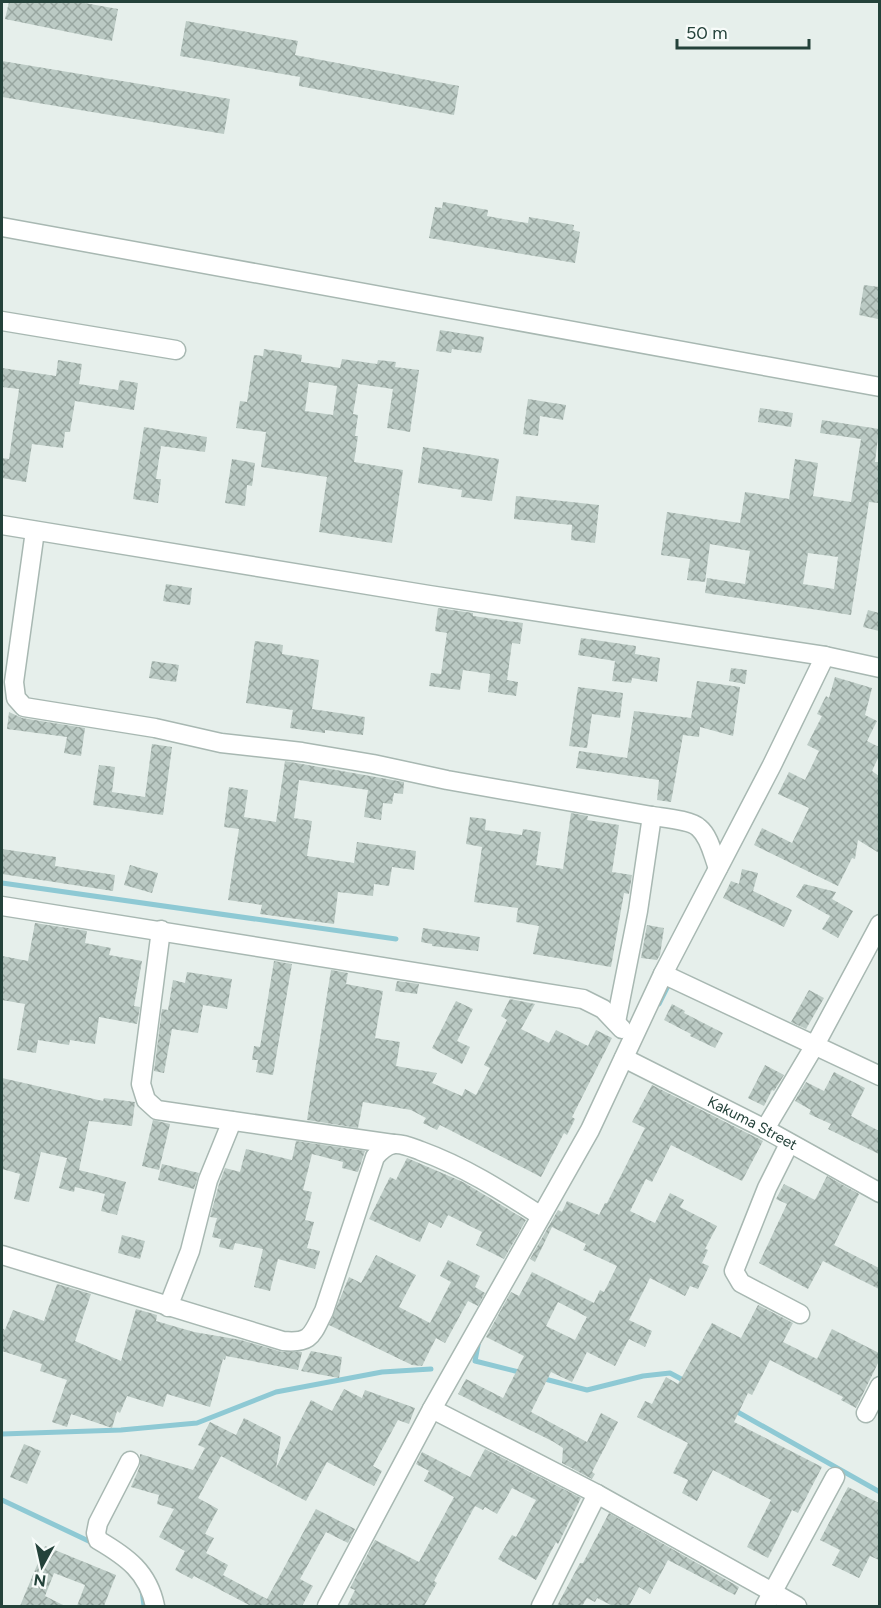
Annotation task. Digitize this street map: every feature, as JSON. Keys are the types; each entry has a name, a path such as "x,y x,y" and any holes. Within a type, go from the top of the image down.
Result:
{"street":[{"path":"2,227 879,387"},
{"path":"2,321 176,350"},
{"path":"2,525 429,595 825,656 879,668"},
{"path":"35,531 14,682 16,698 24,707 155,728 221,743 373,764 447,780 682,822 699,827 718,868"},
{"path":"327,1606 432,1409 590,1130 663,974 772,765 825,656"},
{"path":"616,1022 638,911 652,816"},
{"path":"2,906 583,999 603,1009 616,1022 628,1051"},
{"path":"765,1129 815,1045 879,924"},
{"path":"161,930 141,1084 146,1100 157,1110 407,1146 474,1173 541,1216"},
{"path":"663,974 879,1076"},
{"name":"Kakuma Street","path":"628,1051 879,1193"},
{"path":"168,1306 190,1251 208,1180 232,1121"},
{"path":"2,1255 283,1341 298,1342 311,1335 324,1311 375,1157 381,1150 393,1144"},
{"path":"789,1144 734,1271 741,1283 800,1314"},
{"path":"866,1413 879,1386"},
{"path":"432,1409 597,1494 769,1600 797,1606"},
{"path":"130,1461 98,1523 96,1533 98,1540 121,1554 145,1577 155,1606"},
{"path":"769,1600 835,1477"},
{"path":"541,1606 597,1494"}],"building":[{"path":"9,2 79,2 118,9 112,41 5,19"},
{"path":"186,21 298,41 295,55 459,86 454,115 299,86 300,77 180,56"},
{"path":"2,61 230,99 224,134 2,97"},
{"path":"443,202 488,210 487,216 520,222 528,223 529,217 574,225 573,230 580,232 575,263 429,238 435,207 442,208"},
{"path":"864,285 879,287 878,319 859,315"},
{"path":"440,330 484,337 481,353 452,349 451,353 436,351"},
{"path":"264,349 302,355 301,362 340,368 342,359 377,364 378,360 396,362 395,367 419,370 410,432 387,428 393,389 358,384 353,414 358,415 354,462 403,470 392,543 319,532 327,477 261,467 266,432 236,428 240,401 247,402 254,355 263,356","holes":["309,382 337,386 333,415 305,411"]},
{"path":"58,360 82,364 79,384 118,390 120,380 138,383 134,410 75,401 70,432 65,432 63,448 32,444 26,482 2,478 2,458 9,459 19,389 2,387 2,368 56,376"},
{"path":"528,399 566,405 563,420 540,416 538,436 523,434"},
{"path":"760,408 793,413 791,427 758,422"},
{"path":"822,420 879,429 875,462 879,462 879,503 869,502 851,615 705,593 707,578 745,584 750,551 710,544 705,582 687,580 690,559 661,555 667,512 740,523 745,492 789,499 795,459 818,463 813,496 851,502 861,439 820,433","holes":["808,553 838,557 834,589 803,584"]},
{"path":"144,427 207,437 205,452 161,446 156,479 161,479 158,503 133,499"},
{"path":"423,447 499,459 492,501 461,497 462,490 418,483"},
{"path":"232,459 255,463 252,486 247,485 245,506 225,503"},
{"path":"516,496 599,505 595,543 571,540 572,525 514,519"},
{"path":"166,584 192,588 190,605 163,601"},
{"path":"438,608 523,623 520,644 512,643 507,680 518,682 516,696 488,692 490,674 463,670 460,690 429,686 431,673 441,674 447,633 435,631"},
{"path":"868,610 879,613 879,631 863,627"},
{"path":"581,638 636,646 635,654 660,658 657,682 632,678 631,683 612,681 615,661 578,655"},
{"path":"255,641 283,645 282,654 319,660 312,709 365,717 363,735 290,728 293,710 246,703"},
{"path":"152,661 179,665 176,682 149,678"},
{"path":"731,668 747,670 745,684 729,681"},
{"path":"835,677 872,688 865,715 877,721 867,741 879,747 879,756 872,771 879,776 879,853 858,840 855,859 852,858 838,886 754,845 762,828 792,843 809,808 778,794 789,772 805,780 819,751 807,745 822,716 817,714 826,696 829,698"},
{"path":"697,681 740,687 733,736 700,727 699,737 683,735 671,802 657,800 659,780 576,768 579,751 627,758 634,711 691,718"},
{"path":"578,687 623,693 620,718 592,714 587,748 569,746"},
{"path":"9,712 22,718 85,728 81,756 64,753 67,737 7,729"},
{"path":"152,744 172,747 163,815 93,805 99,765 115,767 112,792 145,797"},
{"path":"285,761 404,782 403,794 394,793 392,804 383,803 381,820 364,817 368,790 299,780 294,818 312,821 307,856 354,863 357,842 416,851 414,870 392,867 389,886 374,884 373,896 338,892 334,924 260,914 262,905 228,900 239,829 224,827 229,787 248,790 244,817 276,822"},
{"path":"571,813 588,816 587,820 619,825 612,872 632,875 629,894 624,893 611,967 533,954 539,926 516,922 518,908 474,902 482,847 466,844 470,817 486,819 485,830 522,835 523,829 541,832 536,865 563,869"},
{"path":"2,849 56,857 55,866 115,875 113,891 2,874"},
{"path":"130,865 158,873 152,893 124,885"},
{"path":"742,869 758,873 753,891 792,910 784,927 723,898 731,881 739,884"},
{"path":"804,884 836,892 832,899 853,911 838,938 822,929 830,916 796,897"},
{"path":"35,923 87,931 85,943 111,948 109,955 142,961 134,1006 140,1007 137,1024 99,1017 95,1044 70,1040 69,1045 38,1040 36,1053 17,1050 25,1004 2,1000 2,956 28,961"},
{"path":"647,925 664,928 660,955 657,960 641,958"},
{"path":"423,928 480,937 478,951 432,946 432,944 421,942"},
{"path":"274,961 292,964 273,1075 256,1072 258,1060 252,1060 254,1046 260,1047"},
{"path":"331,970 348,973 346,984 383,991 375,1038 400,1042 396,1066 437,1073 432,1083 462,1096 465,1089 476,1095 490,1068 484,1065 507,1020 501,1016 510,999 535,1004 521,1029 549,1043 556,1030 588,1046 596,1030 612,1038 572,1117 575,1119 567,1135 564,1133 541,1177 440,1125 437,1130 423,1123 426,1118 411,1110 363,1102 358,1128 307,1120"},
{"path":"187,972 232,979 227,1009 203,1005 198,1033 172,1029 164,1073 154,1071 162,1009 168,1010 173,980 185,983"},
{"path":"397,981 419,984 417,994 395,991"},
{"path":"809,990 824,998 806,1029 791,1022"},
{"path":"456,1001 473,1009 457,1041 470,1047 462,1064 432,1048"},
{"path":"672,1004 685,1011 684,1013 723,1033 715,1048 664,1020"},
{"path":"765,1065 784,1075 774,1091 772,1090 764,1106 748,1098"},
{"path":"834,1072 865,1088 851,1116 879,1131 879,1154 828,1129 831,1124 809,1114 811,1110 795,1101 806,1082 824,1091"},
{"path":"2,1078 103,1101 104,1098 135,1102 132,1126 89,1121 79,1170 126,1182 117,1215 101,1211 105,1194 75,1187 74,1192 59,1188 67,1158 41,1152 29,1202 14,1199 20,1174 2,1169"},
{"path":"652,1085 763,1141 742,1181 671,1145 652,1182 646,1179 630,1211 655,1223 670,1193 684,1200 680,1207 717,1226 705,1249 708,1250 702,1263 709,1266 698,1289 690,1286 685,1296 650,1278 629,1320 652,1331 645,1347 629,1339 615,1366 587,1352 572,1382 551,1372 531,1412 587,1442 601,1413 618,1422 592,1472 595,1474 592,1479 562,1463 563,1448 554,1442 458,1394 466,1379 503,1398 524,1356 486,1337 511,1292 519,1296 532,1272 594,1303 600,1290 604,1292 617,1266 583,1250 586,1244 552,1227 535,1262 530,1259 558,1210 562,1212 567,1201 599,1215 645,1128 632,1122","holes":["558,1302 587,1317 575,1340 546,1326"]},
{"path":"153,1120 170,1124 159,1170 142,1166"},
{"path":"296,1141 365,1151 358,1172 342,1168 343,1162 312,1154 303,1190 312,1192 305,1220 314,1222 307,1248 320,1251 315,1269 278,1259 270,1291 254,1287 263,1249 235,1243 233,1250 219,1247 221,1239 212,1237 217,1218 210,1217 225,1168 240,1172 246,1149 292,1160"},
{"path":"407,1158 463,1182 526,1220 504,1259 476,1245 482,1232 448,1215 441,1228 429,1222 420,1242 369,1219 390,1177 396,1180"},
{"path":"162,1164 199,1173 194,1189 158,1180"},
{"path":"827,1176 859,1194 834,1245 879,1268 879,1289 823,1261 808,1289 759,1263 787,1204 776,1199 784,1184 815,1200"},
{"path":"122,1235 145,1241 140,1259 118,1253"},
{"path":"376,1255 416,1275 399,1307 430,1323 451,1282 440,1276 448,1260 480,1276 475,1287 485,1293 478,1306 468,1301 445,1343 436,1338 422,1366 412,1365 329,1325 349,1277 361,1283"},
{"path":"57,1284 91,1294 75,1341 121,1361 136,1309 157,1315 156,1321 194,1332 241,1340 282,1352 302,1352 298,1370 226,1356 225,1360 223,1359 210,1407 167,1394 163,1407 127,1396 120,1413 117,1411 112,1428 71,1414 67,1427 52,1422 67,1380 40,1371 42,1364 2,1351 2,1328 5,1330 13,1310 44,1321"},
{"path":"758,1305 793,1323 783,1342 817,1359 832,1329 879,1353 879,1361 856,1408 841,1400 843,1397 770,1360 752,1395 748,1393 734,1422 822,1467 798,1513 792,1510 768,1558 747,1547 771,1500 713,1470 697,1501 682,1493 688,1480 673,1473 688,1443 637,1417 645,1401 652,1404 666,1377 678,1384 712,1323 741,1338"},
{"path":"311,1351 342,1357 339,1378 301,1371"},
{"path":"344,1389 362,1398 365,1390 415,1408 409,1424 398,1420 373,1466 382,1471 374,1486 327,1462 306,1501 221,1456 198,1498 218,1509 205,1534 214,1538 206,1553 228,1565 223,1575 267,1599 316,1509 355,1529 348,1543 326,1532 300,1579 313,1586 302,1606 251,1606 194,1576 192,1579 175,1570 185,1551 159,1537 174,1509 157,1504 159,1495 131,1487 140,1466 140,1454 193,1470 205,1448 198,1445 210,1422 236,1435 244,1418 281,1437 276,1468 311,1400 332,1411"},
{"path":"24,1444 41,1451 27,1484 10,1477"},
{"path":"485,1449 581,1498 558,1544 556,1542 536,1580 498,1559 512,1535 516,1537 536,1500 512,1488 497,1514 485,1507 483,1510 475,1506 434,1581 437,1583 424,1606 347,1606 355,1590 350,1588 375,1540 419,1562 454,1497 424,1481 429,1471 416,1464 422,1452 470,1477"},
{"path":"848,1487 879,1503 879,1560 870,1556 859,1578 832,1565 840,1550 820,1540"},
{"path":"609,1513 739,1587 735,1595 668,1560 650,1594 639,1587 629,1606 613,1606 597,1598 595,1602 587,1598 582,1606 557,1606"},
{"path":"45,1546 116,1575 104,1606 77,1606 85,1585 54,1573 45,1596 65,1606 20,1606"}],"waterway":[{"path":"2,883 396,939"},
{"path":"659,1004 671,980"},
{"path":"479,1340 475,1361 523,1373"},
{"path":"2,1434 121,1430 197,1423 276,1392 382,1372 431,1369"},
{"path":"541,1378 587,1390 643,1376 670,1373 685,1381"},
{"path":"734,1410 880,1492"},
{"path":"2,1500 95,1544"},
{"path":"142,1590 144,1606"}]}
